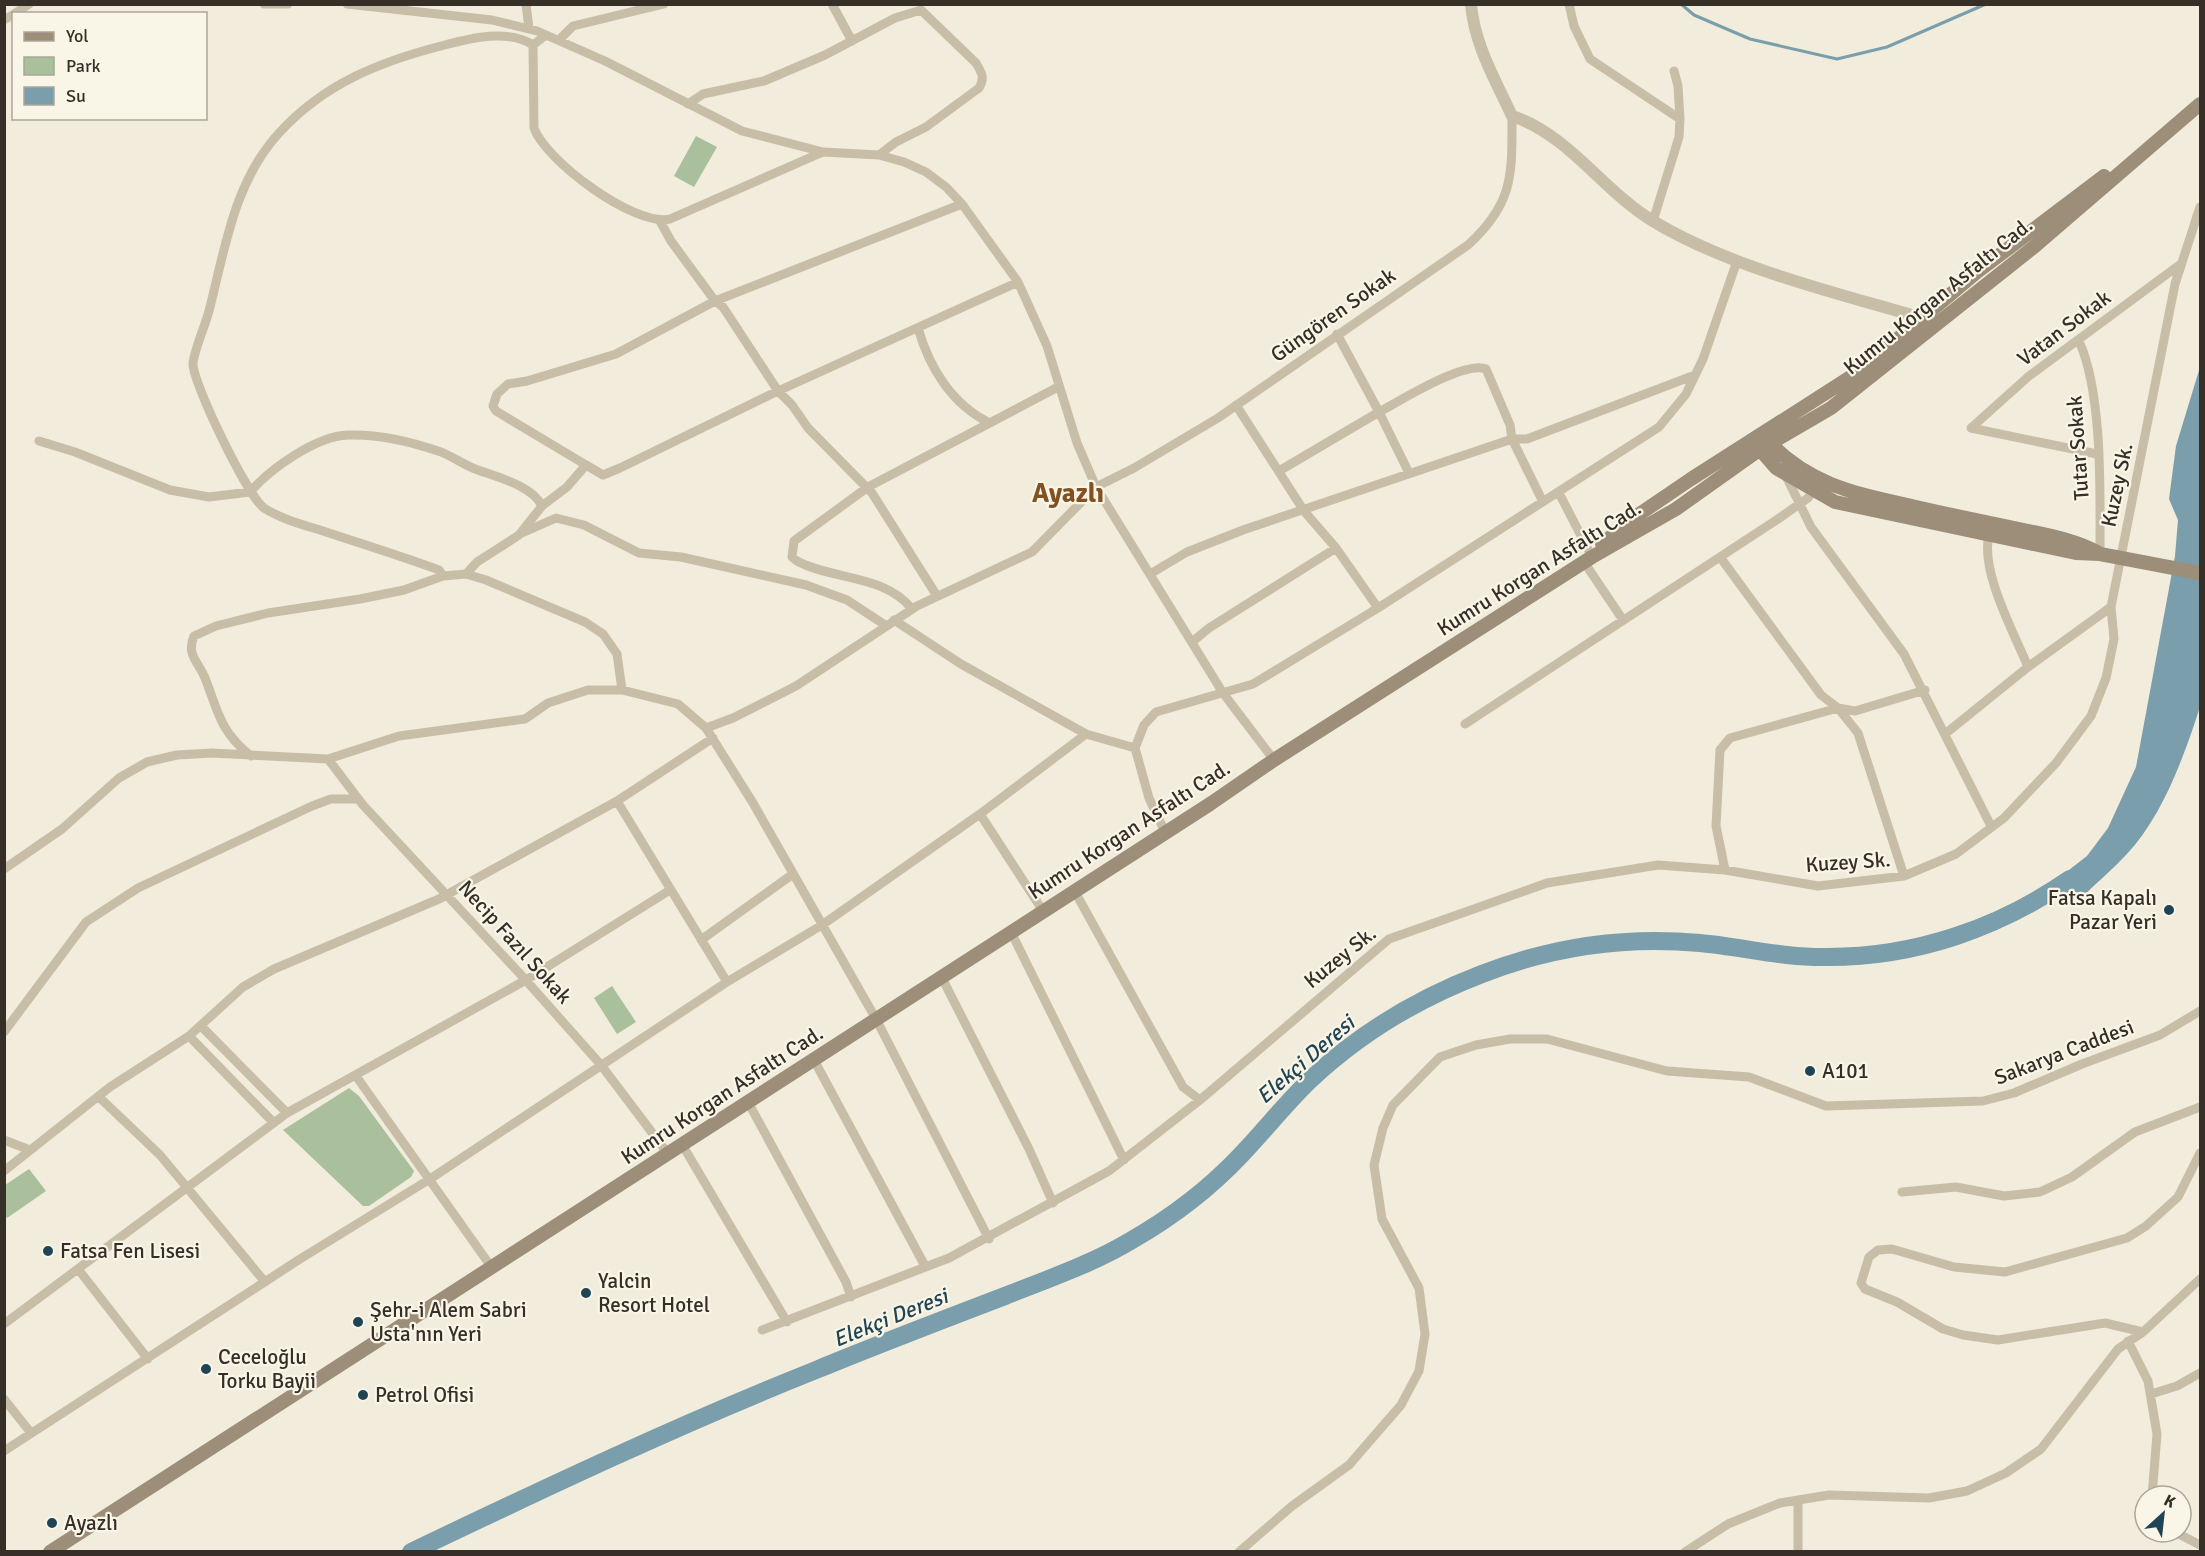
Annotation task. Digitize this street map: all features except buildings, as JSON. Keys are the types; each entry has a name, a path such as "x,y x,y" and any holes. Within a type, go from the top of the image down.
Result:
{"main road":[{"name":"Kumru Korgan Asfaltı Cad.","path":"50,1551 683,1146 748,1101 1274,760 1588,560 1684,504 1765,447 1831,408 2036,246 2200,104"},
{"path":"1588,560 1604,542 1638,515 1756,435 1857,373 2021,238 2106,175 2133,160"},
{"path":"1756,435 1785,474 1818,486"},
{"path":"1765,447 1836,502 1931,517 2046,541 2082,544 2100,554"},
{"path":"2046,541 2076,553 2100,554 2200,573"}],"street":[{"path":"264,4 288,4"},
{"path":"526,4 529,29"},
{"path":"560,39 573,26 664,4"},
{"path":"832,4 852,41"},
{"path":"1471,4 1472,18 1486,60 1512,116 1536,124 1653,221 1737,261 1922,318"},
{"path":"1569,4 1574,26 1590,59 1680,119"},
{"path":"352,5 492,20 546,34 742,131 823,152 879,155 904,162 926,172 946,187 962,204 1018,282 1047,346 1058,387 1096,487 1223,693 1274,760"},
{"path":"688,104 703,94 764,81 852,41 910,11 921,10 976,63 982,73 979,88 926,127 896,142 879,155"},
{"path":"532,45 546,34"},
{"path":"443,576 439,570 297,522 264,507 250,492 200,391 193,363 210,304 225,235 245,185 278,133 313,100 351,76 402,56 476,37 522,38 532,45"},
{"path":"532,45 534,128 542,146 621,207 660,221 671,241 715,301 723,307 778,391 792,405 808,428 868,487 898,531 937,596"},
{"path":"1653,221 1679,137 1678,86 1674,71"},
{"name":"Güngören Sokak","path":"706,728 734,718 796,686 912,609 1032,552 1096,487 1144,463 1236,405 1468,245 1490,225 1504,200 1512,171 1512,116"},
{"path":"660,221 823,152"},
{"path":"962,204 715,301 616,354 527,381 508,384 497,394 493,406 496,411 603,475 778,391 1018,282"},
{"name":"Kuzey Sk.","path":"762,1330 949,1258 989,1239 1124,1160 1200,1100 1389,939 1547,883 1658,865 1725,870 1818,886 1904,876 1956,854 1991,825 2004,818 2056,763 2091,716 2106,678 2114,639 2111,606 2126,560 2175,284 2200,207"},
{"path":"1165,832 1149,798 1135,748 1144,725 1156,712 1253,684 1378,608 1659,427 1686,394 1695,375 1737,261"},
{"name":"Vatan Sokak","path":"2097,454 1971,428 2030,376 2182,262"},
{"path":"918,328 922,342 953,398 968,412 990,423"},
{"path":"1337,334 1409,472"},
{"name":"Tutar Sokak","path":"2079,341 2087,358 2094,399 2100,554"},
{"path":"1279,471 1379,412 1436,382 1467,369 1480,367 1486,369 1510,425 1512,439 1543,502"},
{"path":"1150,574 1187,552 1409,472 1512,439 1527,439 1695,375"},
{"path":"912,609 905,600 870,582 806,566 792,557 794,540 868,487 1058,387"},
{"path":"1236,405 1304,511 1335,548 1378,608"},
{"path":"39,441 75,452 170,490 209,497 250,492 266,474 317,443 346,435 393,438 441,451 468,466 521,488 539,499 542,506"},
{"path":"519,535 542,506 567,487 586,465"},
{"path":"1785,474 1811,527 1904,654 1991,825"},
{"path":"1465,724 1799,504 1818,486"},
{"path":"1559,493 1588,560 1623,620"},
{"path":"466,574 477,562 519,535 556,518 584,525 639,554 681,557 806,585 847,600 885,625"},
{"path":"1989,529 1987,549 1989,568 2028,667"},
{"path":"1192,642 1209,628 1335,548"},
{"path":"1720,557 1821,695 1838,708 1858,733 1904,876"},
{"path":"251,756 229,735 216,715 204,676 192,657 189,647 194,636 216,626 314,604 393,592 443,576 466,574 486,580 585,622 603,634 617,654 622,690"},
{"path":"1945,734 2028,667 2111,606"},
{"path":"894,620 961,664 1086,734 1135,748"},
{"path":"4,869 62,829 119,778 147,762 177,755 212,753 328,759 399,736 525,719 548,704 588,690 622,690 678,704 706,728 713,738 794,874 876,1019 989,1239"},
{"path":"1725,870 1716,826 1720,750 1730,738 1838,708 1855,711 1924,690"},
{"path":"4,1451 265,1282 430,1179 727,982 822,925 980,814 1086,734"},
{"path":"4,1171 99,1097 189,1036 243,987 274,969 439,899 617,801 713,738"},
{"name":"Necip Fazıl Sokak","path":"328,759 358,799 526,980 601,1065 669,1155"},
{"path":"4,1032 86,922 138,888 312,806 331,799 358,799"},
{"path":"617,801 727,982"},
{"path":"980,814 1043,911"},
{"path":"701,940 794,874"},
{"path":"4,1324 287,1113 526,980 670,890"},
{"path":"1074,890 1183,1087 1200,1100"},
{"path":"1011,932 1124,1160"},
{"path":"941,976 1029,1149 1053,1203"},
{"name":"Sakarya Caddesi","path":"1239,1551 1292,1506 1349,1465 1401,1405 1419,1371 1425,1334 1419,1288 1382,1220 1374,1165 1383,1128 1393,1105 1440,1057 1476,1045 1510,1039 1547,1039 1667,1071 1749,1077 1826,1106 1983,1101 2014,1093 2149,1039 2189,1020 2200,1011"},
{"path":"201,1026 287,1113"},
{"path":"189,1036 274,1123"},
{"path":"814,1060 925,1266"},
{"path":"356,1076 492,1269"},
{"path":"99,1097 160,1155 265,1282"},
{"path":"748,1101 846,1282 851,1297"},
{"path":"1902,1192 1956,1187 2004,1196 2040,1192 2072,1177 2135,1132 2200,1107"},
{"path":"4,1140 30,1150"},
{"path":"683,1146 787,1322"},
{"path":"2143,1332 2105,1323 1998,1340 1963,1335 1943,1329 1897,1302 1865,1288 1861,1283 1862,1273 1869,1257 1878,1250 1892,1249 1954,1267 2004,1272 2127,1238 2146,1226 2178,1197 2200,1153"},
{"path":"78,1269 148,1359"},
{"path":"1685,1551 1728,1524 1780,1503 1829,1495 1929,1498 1967,1491 2006,1473 2041,1449 2118,1350 2143,1332 2200,1279"},
{"path":"2128,1341 2148,1381 2151,1394 2157,1434 2153,1484"},
{"path":"2151,1394 2177,1386 2200,1373"},
{"path":"4,1399 31,1433"},
{"path":"1798,1500 1798,1551"}],"green space":[{"path":"696,136 717,147 694,187 674,176"},
{"path":"612,986 636,1022 617,1034 594,998"},
{"path":"349,1088 359,1096 414,1171 411,1177 369,1206 363,1206 283,1130"},
{"path":"29,1169 46,1191 7,1218 5,1215 5,1185"}],"water":[{"path":"2200,367 2199,710 2170,787 2139,840 2121,861 2082,897 2048,898 2056,880 2087,856 2108,828 2136,767 2175,556 2178,520 2169,499 2176,446"}],"waterway":[{"path":"1681,4 1694,15 1750,39 1837,59 1887,47 1986,4"},
{"name":"Elekçi Deresi","path":"411,1552 562,1481 764,1391 1070,1271 1117,1249 1161,1222 1203,1191 1241,1155 1310,1080 1349,1047 1413,1006 1482,974 1562,950 1644,941 1700,943 1812,957 1861,956 1893,952 1925,945 1985,925 2015,912 2070,879"}],"place":[{"name":"Fatsa Kapalı Pazar Yeri","path":"2169,910"},
{"name":"A101","path":"1810,1071"},
{"name":"Fatsa Fen Lisesi","path":"48,1251"},
{"name":"Yalcin Resort Hotel","path":"586,1293"},
{"name":"Şehr-i Alem Sabri Usta'nın Yeri","path":"358,1322"},
{"name":"Ceceloğlu Torku Bayii","path":"206,1369"},
{"name":"Petrol Ofisi","path":"363,1395"},
{"name":"Ayazlı","path":"52,1523"}],"district":[{"name":"Ayazlı","path":"1068,493"}]}
